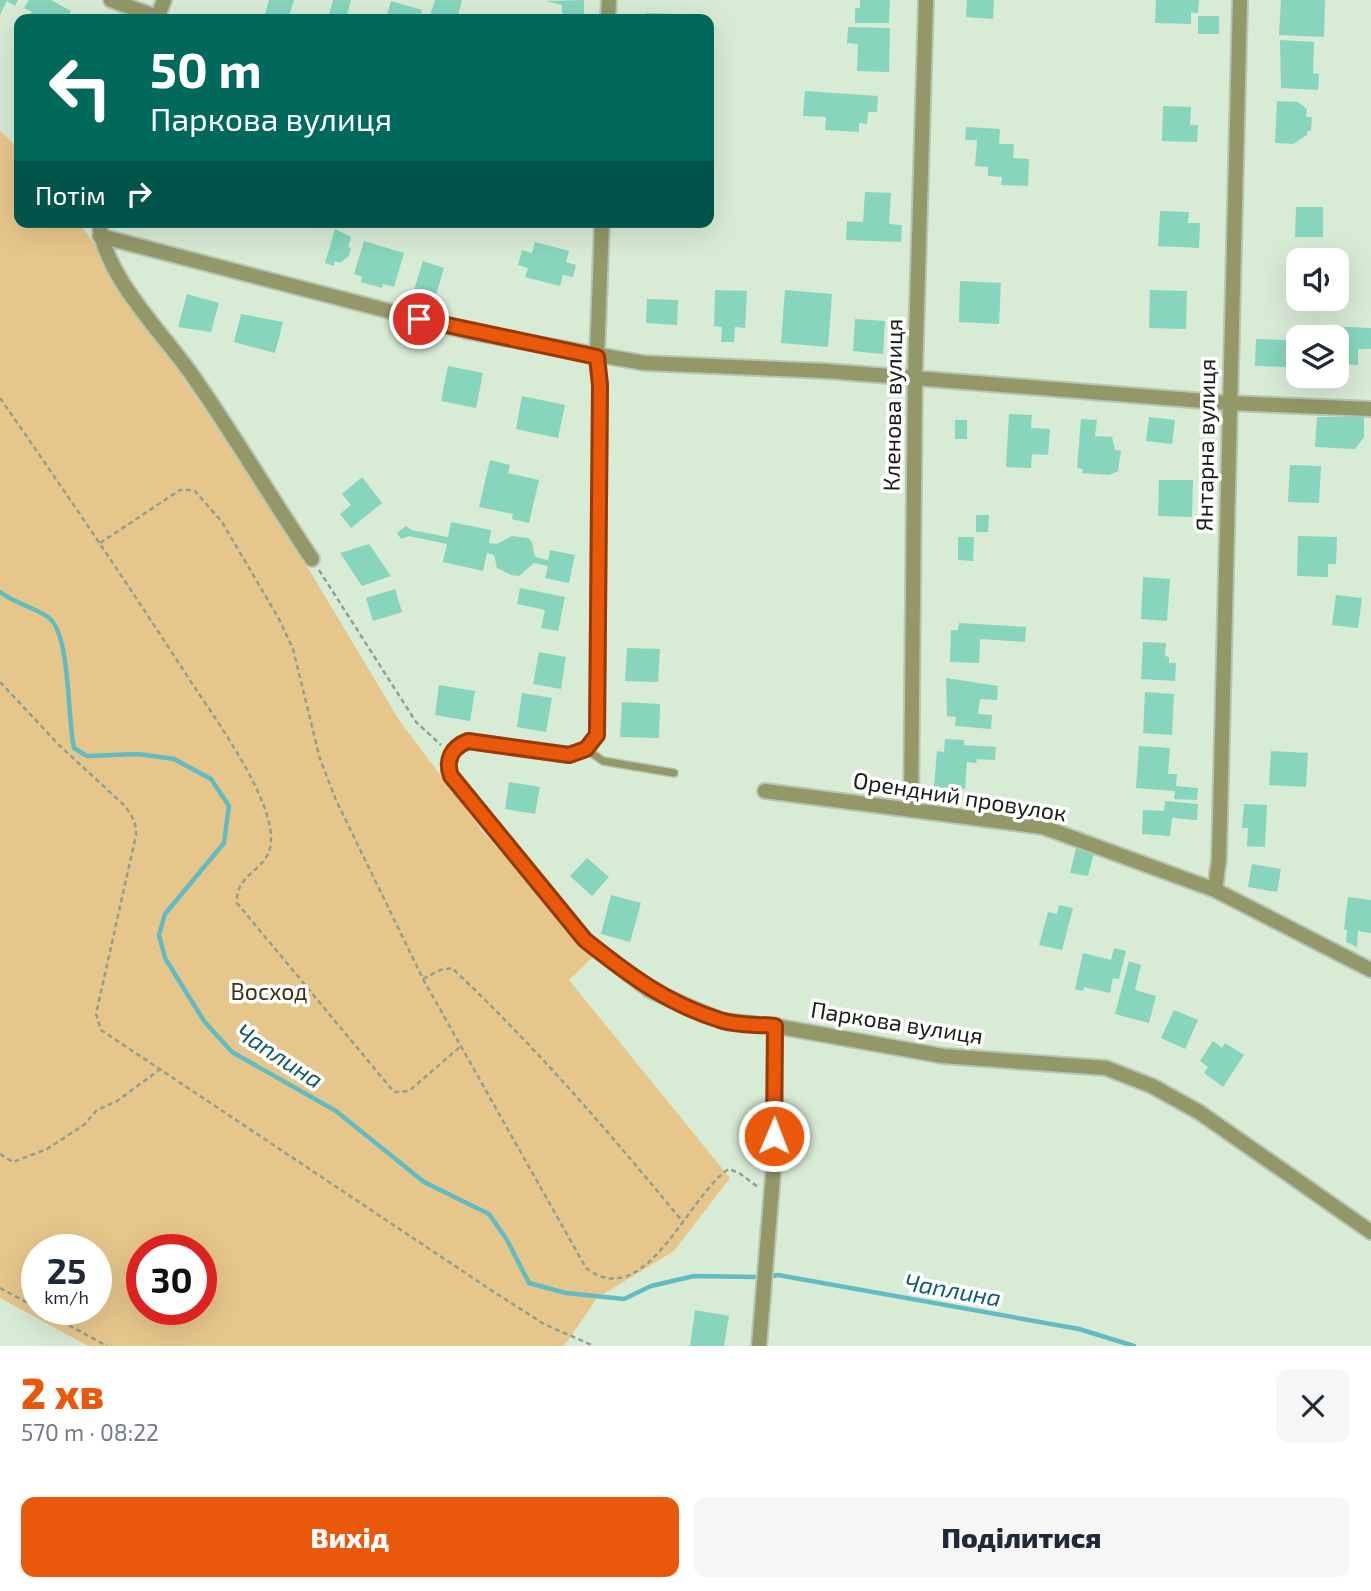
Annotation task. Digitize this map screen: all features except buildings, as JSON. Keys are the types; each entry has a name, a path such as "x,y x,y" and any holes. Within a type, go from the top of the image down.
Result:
{"street":[{"path":"111,0 146,14"},
{"name":"Кленова вулиця","path":"911,810 915,376 926,0"},
{"name":"Янтарна вулиця","path":"1215,890 1219,859 1240,0"},
{"path":"451,754 455,748 468,741 569,755 586,749 592,743 598,726 600,385 597,357 602,228"},
{"path":"99,229 470,332 597,357 644,363 915,376 1229,403 1371,409"},
{"path":"99,229 105,252 137,302 192,375 312,558"},
{"name":"Паркова вулиця","path":"451,754 451,776 585,940 649,990 722,1021 775,1026 943,1056 1106,1068 1152,1086 1199,1111 1371,1232"},
{"name":"Орендний провулок","path":"765,791 1043,827 1215,890 1371,970"},
{"path":"759,1346 772,1197 775,1026"}],"lane":[{"path":"586,749 603,761 674,773"}],"path":[{"path":"0,398 100,543 235,750 261,800 271,842 259,866 240,883 236,892 237,903 394,1092 409,1091 461,1046"},
{"path":"100,543 180,490 194,490 222,522 293,649 314,736 336,800 423,979 586,1268 595,1275 608,1278 623,1277 641,1271 654,1259 720,1175 729,1170 744,1175 772,1197"},
{"path":"312,558 416,722 451,754"},
{"path":"0,682 59,745 131,814 136,835 96,1014 106,1036 497,1294 544,1324 591,1346"},
{"path":"423,979 440,970 452,968 517,1032 631,1158 682,1221"},
{"path":"0,1154 13,1162 47,1149 84,1125 97,1110 117,1101 159,1070"},
{"path":"0,1288 21,1299"},
{"path":"69,1325 107,1346"}],"green space":[{"name":"Восход","path":"0,131 14,144 14,228 83,228 290,538 399,720 484,833 594,956 569,980 730,1178 674,1251 597,1298 564,1346 88,1346 50,1325 112,1325 112,1234 21,1234 21,1309 0,1298"}],"waterway":[{"name":"Чаплина","path":"0,592 48,617 55,626 61,640 67,677 74,748 87,756 138,754 174,759 211,779 229,806 224,843 165,914 159,935 165,958 204,1021 232,1052 336,1111 424,1182 489,1214 507,1240 529,1283 566,1293 624,1299 651,1286 694,1276 756,1277"},
{"name":"Чаплина","path":"766,1277 778,1275 1079,1329 1134,1346"}],"route":[{"path":"419,319 597,357 600,385 597,735 586,749 569,755 468,741 455,748 451,754 448,761 451,776 585,940 601,953 649,990 722,1021 775,1026 774,1136"}]}
